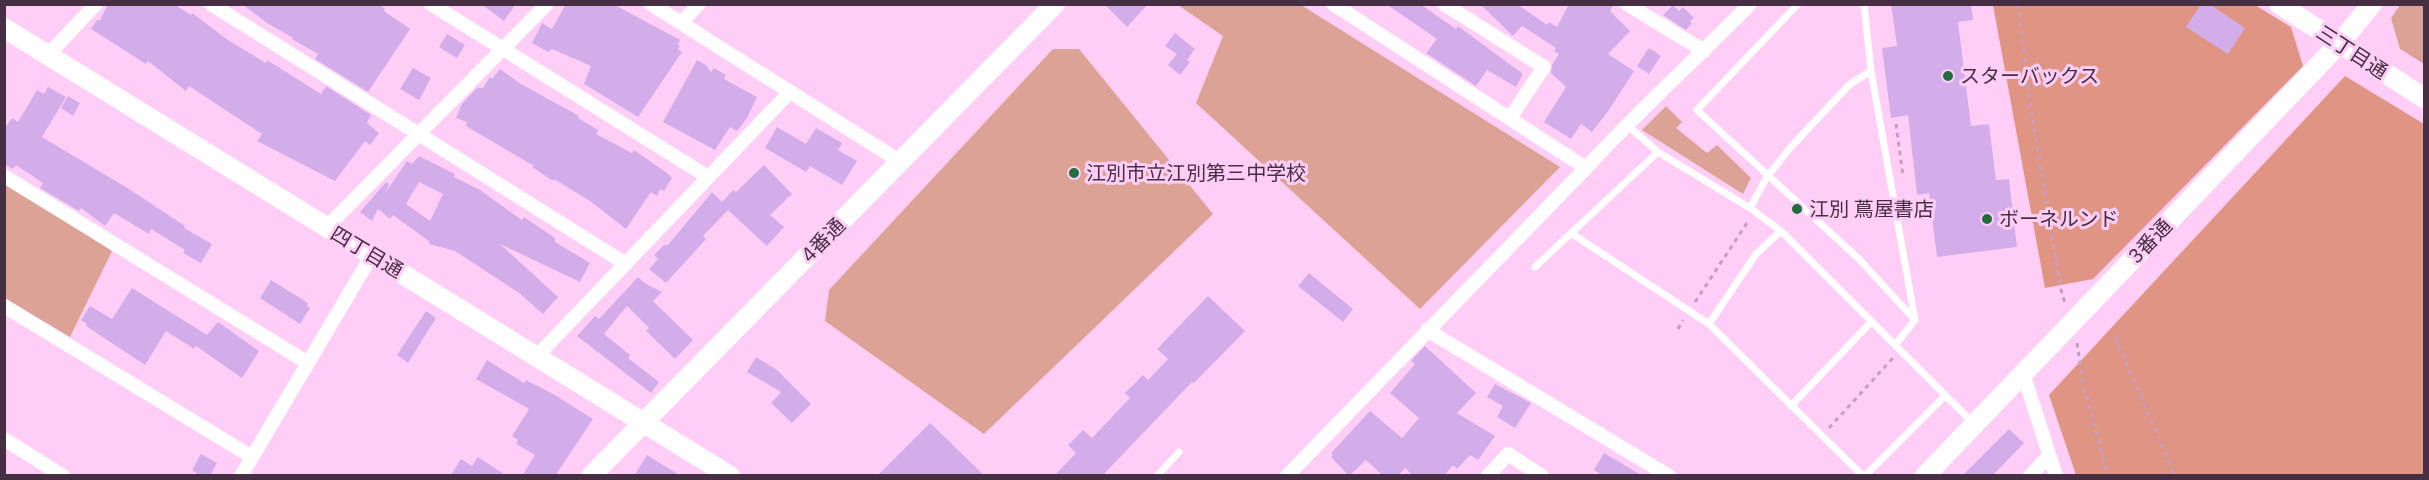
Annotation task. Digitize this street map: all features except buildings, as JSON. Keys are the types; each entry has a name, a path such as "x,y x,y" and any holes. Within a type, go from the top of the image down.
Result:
{"street":[{"path":"48,55 96,4"},
{"path":"211,4 626,264"},
{"path":"431,4 708,177"},
{"path":"327,227 547,4"},
{"path":"651,4 901,162"},
{"path":"681,23 699,4"},
{"name":"4番通","path":"591,476 1055,4"},
{"path":"1333,4 1586,168"},
{"path":"1444,4 1544,67 1510,118"},
{"path":"1627,4 1704,51"},
{"path":"1287,476 1626,124 1750,4"},
{"name":"三丁目通","path":"2279,4 2424,98"},
{"name":"3番通","path":"1924,476 2340,43 2372,4"},
{"name":"四丁目通","path":"4,28 730,476"},
{"path":"537,356 790,92"},
{"path":"4,176 308,363"},
{"path":"241,476 372,255"},
{"path":"4,306 252,457"},
{"path":"1427,330 1669,476"},
{"path":"2023,373 2056,476"},
{"path":"4,439 63,476"},
{"path":"1488,476 1508,454 1542,476"},
{"path":"2030,476 2049,456"}],"lane":[{"path":"1798,4 1696,110 1859,259 1915,320"},
{"path":"1864,4 1871,71 1915,320 1896,344"},
{"path":"1750,208 1767,177 1790,148 1849,85 1871,71"},
{"path":"1626,124 1658,152 1750,208 1781,231 1975,424"},
{"path":"1535,267 1658,152"},
{"path":"1709,324 1756,254 1781,231"},
{"path":"1571,233 1709,324 1864,476 1945,396"},
{"path":"1791,406 1872,321"},
{"path":"1157,476 1179,453"}],"path":[{"path":"2018,4 2031,109 2065,305"},
{"path":"2115,337 2175,476"},
{"path":"2077,342 2083,382 2108,476"}],"shaded area":[{"path":"1178,5 1301,5 1560,167 1420,309 1196,103 1223,36"},
{"path":"1993,5 2255,5 2291,27 2303,66 2093,279 2045,288"},
{"path":"2400,5 2424,5 2424,64 2400,49 2391,18"},
{"path":"1053,49 1079,49 1213,214 984,434 825,321 829,290"},
{"path":"2345,76 2424,124 2424,475 2076,475 2049,395"},
{"path":"1666,106 1682,122 1676,128 1707,153 1717,145 1751,178 1743,194 1642,130"},
{"path":"5,182 112,251 70,337 5,298"}],"place":[{"name":"スターバックス","path":"1948,76"},
{"name":"江別市立江別第三中学校","path":"1074,173"},
{"name":"江別 蔦屋書店","path":"1797,209"},
{"name":"ボーネルンド","path":"1987,219"}]}
